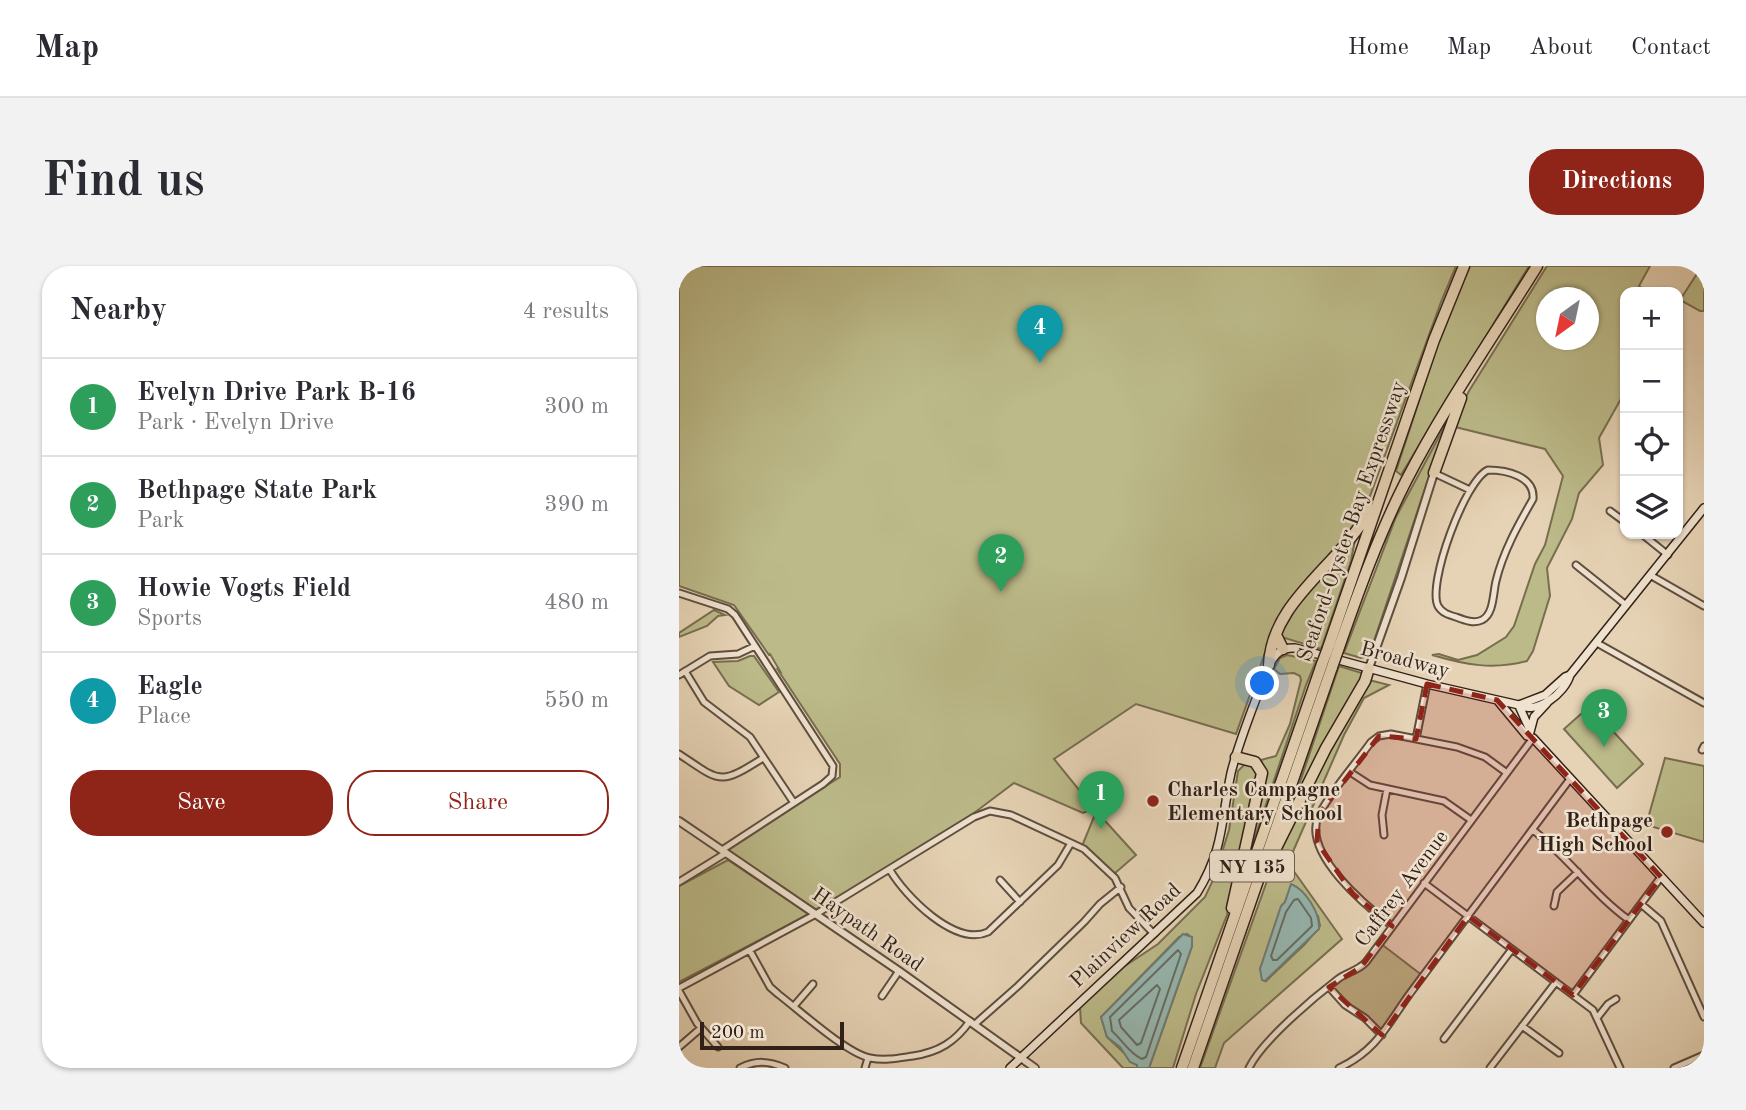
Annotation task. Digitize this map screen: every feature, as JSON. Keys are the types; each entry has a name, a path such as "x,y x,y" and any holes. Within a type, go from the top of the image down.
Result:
{"highway":[{"name":"Seaford-Oyster Bay Expressway","path":"1182,1068 1333,649 1388,474 1437,332 1464,266"},
{"name":"Seaford-Oyster Bay Expressway","path":"1333,649 1401,491 1434,431 1537,266"},
{"path":"1434,473 1454,414 1486,348"},
{"path":"1269,665 1270,649 1291,606 1354,536 1388,474"},
{"path":"1276,635 1283,649"},
{"name":"Seaford-Oyster Bay Expressway","path":"1193,1068 1254,894 1327,666"},
{"path":"1254,894 1309,781 1365,681 1369,668"},
{"path":"1220,958 1262,776 1255,762 1236,757"}],"main road":[{"path":"1514,720 1519,705 1545,695 1570,675 1704,508"},
{"name":"Broadway","path":"1283,649 1295,649 1519,705 1525,709 1548,701"},
{"name":"Plainview Road","path":"1010,1068 1197,893 1214,862 1236,757 1269,665 1283,649"},
{"path":"1531,735 1534,717 1569,681 1570,675"},
{"path":"1497,700 1527,736 1531,735"},
{"path":"1519,705 1531,735 1704,923"}],"street":[{"path":"1487,470 1500,471 1528,480 1533,489 1533,499 1507,548 1490,612 1486,618 1478,621 1444,613 1436,598 1447,544 1470,489 1487,470"},
{"path":"1369,668 1434,473 1470,489"},
{"path":"1609,512 1620,519"},
{"path":"1648,539 1668,555"},
{"path":"1576,565 1626,605"},
{"path":"1650,575 1704,606"},
{"path":"679,593 732,612 831,760 833,773 830,779 679,882"},
{"path":"1597,643 1704,703"},
{"path":"755,646 738,654 710,656 682,673 704,702 744,731 794,803"},
{"path":"1416,739 1427,684"},
{"path":"1392,926 1353,894 1317,842 1319,814 1371,742 1379,736 1391,734 1472,751 1507,773"},
{"name":"Caffrey Avenue","path":"1249,1068 1263,1046 1339,977 1361,967 1507,773 1531,735"},
{"path":"679,754 719,779 730,778 763,758"},
{"path":"1350,772 1370,785 1444,801 1471,820"},
{"path":"1339,1068 1353,1061 1390,1027 1395,1014 1570,779"},
{"path":"1384,835 1381,815 1387,789"},
{"path":"718,1048 701,1028 679,989 815,914 974,817 990,811 1011,815 1095,857 1121,887 1129,908 1154,934"},
{"name":"Haypath Road","path":"679,821 899,971 1035,1068"},
{"path":"1533,830 1555,847 1608,904 1629,920"},
{"path":"890,870 910,899 964,935 978,936 988,932 1059,865 1071,843"},
{"path":"1554,906 1557,892 1578,872"},
{"path":"1573,995 1661,877"},
{"path":"1000,880 1020,902"},
{"path":"1424,883 1593,1010 1620,1068"},
{"path":"750,950 770,987 850,1049 868,1058 894,1059 932,1052 951,1043 972,1022 1018,986 1100,904 1121,887"},
{"path":"1641,904 1661,921 1704,1017"},
{"path":"1444,1039 1512,949"},
{"path":"882,996 899,971"},
{"path":"1490,1068 1556,982"},
{"path":"794,1006 813,984"},
{"path":"1329,987 1345,1005 1365,1018 1382,1035"},
{"path":"1597,1018 1608,1004 1616,999"},
{"path":"1522,1026 1559,1054"},
{"path":"679,1047 701,1028"},
{"path":"1674,1068 1704,1055"},
{"path":"865,1068 868,1058"},
{"path":"740,1068 751,1063 765,1062 785,1068"}],"highlighted area":[{"path":"1427,684 1497,700 1661,877 1573,995 1468,916 1382,1035 1329,987 1361,967 1392,926 1353,894 1317,842 1319,814 1379,736 1416,739"}],"shaded area":[{"path":"679,266 1456,266 1362,518 1274,628 1236,734 1136,704 1054,759 1136,855 1114,874 1091,851 1082,846 1096,812 1090,810 1083,813 1014,783 974,813 893,865 815,910 727,849 840,777 840,764 770,654 734,605 679,586"},
{"path":"1470,266 1529,266 1401,475 1396,471 1447,316"},
{"path":"1547,266 1650,266 1640,287 1620,287 1620,401 1599,438 1603,465 1579,493 1572,519 1547,568 1550,596 1533,651 1527,661 1479,665 1432,655 1439,654 1458,660 1477,655 1506,637 1514,626 1535,564 1545,545 1563,476 1545,449 1455,427 1458,413"},
{"path":"1704,266 1704,311 1683,302 1683,295"},
{"path":"1448,420 1369,656 1361,658 1344,653 1396,517"},
{"path":"1355,540 1351,561 1321,649 1278,636 1291,611"},
{"path":"714,610 725,615 718,616 707,626 679,637 679,633"},
{"path":"1287,655 1316,661 1245,867 1265,771 1261,760 1276,756 1290,724 1301,680 1300,676 1294,673 1280,674 1274,669 1280,658"},
{"path":"754,656 779,692 759,705 729,686 713,662 738,661"},
{"path":"1339,666 1365,674 1293,805 1293,803"},
{"path":"1369,680 1389,685 1364,698 1344,735 1288,863 1342,939 1224,1043 1215,1068 1200,1068 1281,842","holes":["1288,894 1318,916 1320,926 1266,981 1260,969"]},
{"path":"1590,706 1643,764 1617,788 1564,729"},
{"path":"1665,758 1704,766 1704,842 1650,826 1647,822"},
{"path":"1246,763 1256,769 1257,777 1227,915 1196,994 1173,1068 1149,1068 1192,946 1192,938 1187,934 1179,937 1101,1017 1107,1037 1137,1065 1137,1068 1123,1068 1081,1023 1080,1007 1110,976 1158,944 1205,897 1229,830 1238,771"},
{"path":"728,860 809,914 679,982 679,886"},
{"path":"1380,943 1423,976 1382,1035 1351,1010 1329,987 1357,969"}],"water":[{"path":"1291,884 1302,891 1311,903 1319,929 1265,981 1262,980 1260,969"},
{"path":"1183,934 1192,937 1192,946 1149,1068 1137,1068 1120,1047 1107,1037 1101,1017"}],"place":[{"name":"Eagle","path":"1040,363"},
{"name":"Bethpage State Park","path":"1001,592"},
{"name":"Howie Vogts Field","path":"1604,747"},
{"name":"Charles Campagne Elementary School","path":"1153,801"},
{"name":"Evelyn Drive Park B-16","path":"1101,829"},
{"name":"Bethpage High School","path":"1667,832"}]}
